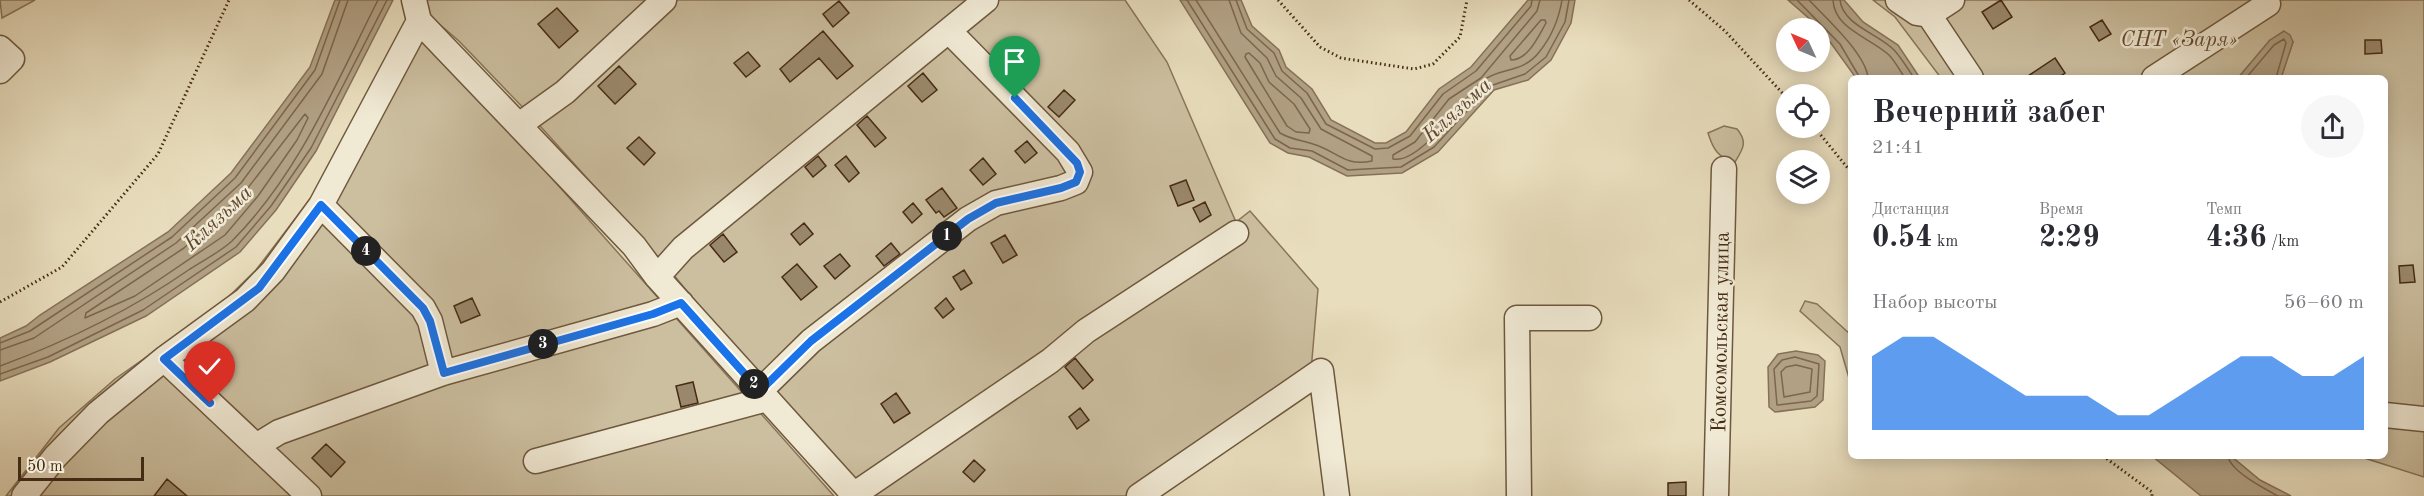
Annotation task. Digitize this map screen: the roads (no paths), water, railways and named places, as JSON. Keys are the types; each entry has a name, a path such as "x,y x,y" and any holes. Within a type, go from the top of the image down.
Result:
{"street":[{"path":"519,125 565,92 664,0"},
{"path":"657,278 683,248 986,0"},
{"path":"1898,0 1917,13 1924,7 1952,0"},
{"path":"2159,75 2268,4"},
{"path":"1924,7 1969,75"},
{"path":"24,496 55,457 98,413 164,359 259,288 321,205 416,10 519,125 634,246 657,278 854,496 1050,361 1086,331 1236,233"},
{"path":"536,461 763,395 811,341 968,219 996,203 1061,188 1076,182 1080,172 1068,152 949,31"},
{"path":"0,48 12,59 0,71"},
{"name":"Комсомольская улица","path":"1716,496 1724,169"},
{"path":"321,205 423,308 430,321 444,373"},
{"path":"256,446 279,432 444,373 653,314 681,303"},
{"path":"1519,496 1517,318 1590,318"},
{"path":"164,359 309,496"},
{"path":"1139,496 1321,371 1337,496"},
{"path":"2388,415 2424,419"}],"water":[{"name":"Клязьма","path":"335,0 393,0 316,151 276,210 240,252 146,316 50,362 0,381 0,338 26,326 168,232 231,173 310,67"},
{"name":"Клязьма","path":"1180,0 1241,0 1252,26 1279,50 1286,67 1312,89 1331,120 1375,143 1386,143 1406,132 1439,89 1471,67 1528,0 1575,0 1571,23 1551,60 1528,80 1494,90 1438,152 1402,173 1347,176 1309,157 1288,153 1270,143"},
{"path":"1788,0 1844,0 1863,22 1898,45 1918,75 1854,75 1830,42 1830,18 1809,18"},
{"path":"2284,31 2290,35 2293,42 2282,75 2241,75 2270,40"},
{"path":"1796,351 1818,355 1825,361 1823,400 1815,407 1775,412 1769,407 1768,367 1778,354"},
{"path":"2156,459 2235,459 2260,480 2291,496 2201,496"}],"park label":[{"name":"СНТ «Заря»","path":"2179,39"}]}
